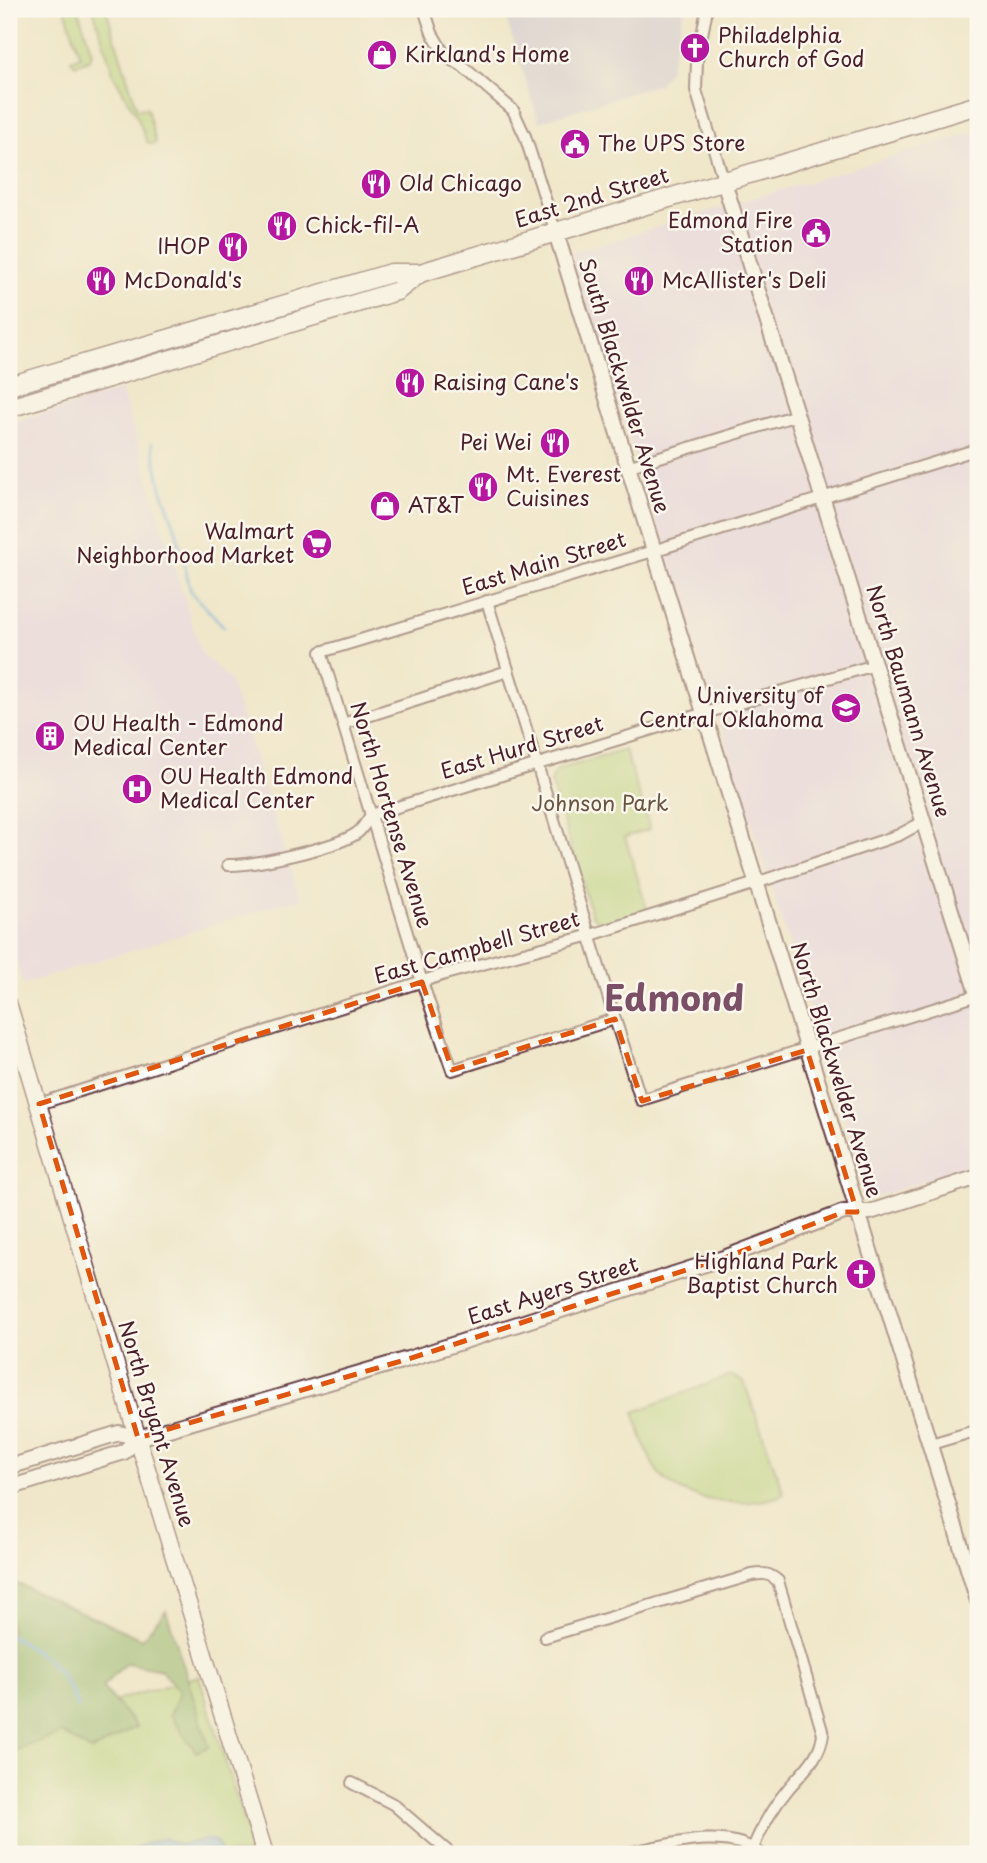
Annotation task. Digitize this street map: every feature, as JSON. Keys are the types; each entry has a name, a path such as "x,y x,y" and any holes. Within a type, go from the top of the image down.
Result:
{"main road":[{"name":"East 2nd Street","path":"9,386 391,273 420,273 978,105"},
{"name":"East 2nd Street","path":"9,408 397,290 420,273"},
{"path":"291,322 296,313 325,302 343,288"},
{"path":"55,394 75,367"},
{"name":"North Bryant Avenue","path":"9,1006 265,1854"}],"street":[{"path":"424,9 432,33 446,57 461,65 513,110 525,136 555,233"},
{"path":"707,9 697,61 696,90 724,182"},
{"name":"North Baumann Avenue","path":"724,182 978,996"},
{"name":"South Blackwelder Avenue","path":"555,233 653,551"},
{"path":"627,467 797,415"},
{"name":"East Main Street","path":"321,652 978,449"},
{"name":"North Blackwelder Avenue","path":"653,551 978,1601"},
{"path":"487,601 642,1100 978,996"},
{"name":"North Hortense Avenue","path":"321,652 422,982 452,1070 615,1019"},
{"name":"East Hurd Street","path":"228,865 245,866 292,856 358,832 370,815 705,713 875,665"},
{"path":"343,724 509,671"},
{"name":"East Campbell Street","path":"38,1104 445,974 590,935 756,883 899,835 923,822"},
{"name":"East Ayers Street","path":"138,1438 408,1359 724,1258 844,1212 870,1212 978,1177"},
{"path":"931,1444 978,1430"},
{"path":"9,1466 118,1433 138,1438"},
{"path":"9,1488 124,1452 138,1438"},
{"path":"545,1637 752,1575 763,1573 778,1581 823,1734 822,1745 816,1757 786,1791 762,1826 757,1851 718,1840 701,1839 663,1850 621,1854"},
{"path":"352,1783 393,1804 450,1854"}],"highlighted area":[{"path":"422,982 452,1070 615,1019 642,1101 807,1050 857,1212 844,1212 724,1258 408,1359 138,1438 39,1104"}],"shaded area":[{"path":"503,9 684,10 669,70 659,84 539,122"},
{"name":"University of Central Oklahoma","path":"978,131 978,1163 870,1199 570,253"},
{"name":"OU Health Edmond Medical Center","path":"121,390 201,653 230,680 300,898 23,984 9,937 9,424"}],"green space":[{"path":"65,9 78,9 92,53 89,60 75,65 71,60 80,56"},
{"path":"93,9 106,9 137,109 147,108 156,143 147,142 137,116 114,76"},
{"name":"Johnson Park","path":"625,750 650,829 625,837 648,912 602,924 592,916 551,782 555,772 560,769"},
{"path":"731,1375 744,1382 784,1494 752,1502 696,1496 665,1480 648,1455 634,1412"},
{"path":"9,1580 142,1639 166,1610 209,1747 196,1752 170,1715 180,1692 161,1670 126,1663 102,1687 137,1727 91,1751 62,1733 9,1753"},
{"path":"199,1676 254,1854 9,1854 9,1732"}],"water":[{"path":"163,1838 179,1844 209,1839 219,1846 222,1854 124,1854 126,1850"}],"waterway":[{"path":"152,443 161,488 176,530 191,592 224,627"},
{"path":"9,1635 43,1656 59,1672 78,1707"}],"place":[{"name":"Philadelphia Church of God","path":"695,48"},
{"name":"Kirkland's Home","path":"382,55"},
{"name":"The UPS Store","path":"575,144"},
{"name":"Old Chicago","path":"376,184"},
{"name":"Chick-fil-A","path":"282,226"},
{"name":"Edmond Fire Station","path":"816,233"},
{"name":"IHOP","path":"233,247"},
{"name":"McDonald's","path":"101,281"},
{"name":"McAllister's Deli","path":"639,281"},
{"name":"Raising Cane's","path":"410,383"},
{"name":"Pei Wei","path":"555,443"},
{"name":"Mt. Everest Cuisines","path":"483,487"},
{"name":"AT&T","path":"385,506"},
{"name":"Walmart Neighborhood Market","path":"317,544"},
{"name":"University of Central Oklahoma","path":"846,708"},
{"name":"OU Health - Edmond Medical Center","path":"50,736"},
{"name":"OU Health Edmond Medical Center","path":"137,789"},
{"name":"Highland Park Baptist Church","path":"861,1274"}],"district":[{"name":"Edmond","path":"674,999"}]}
